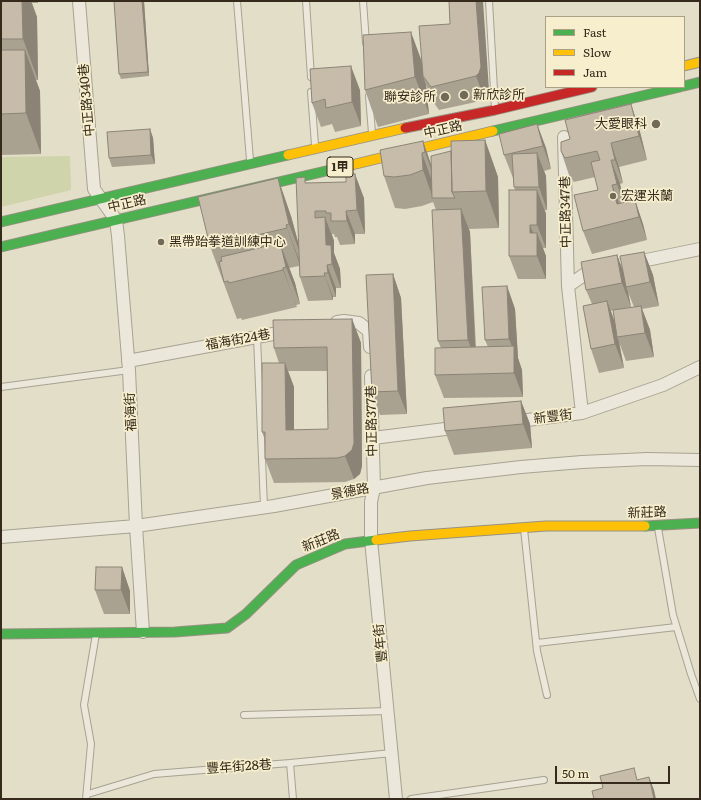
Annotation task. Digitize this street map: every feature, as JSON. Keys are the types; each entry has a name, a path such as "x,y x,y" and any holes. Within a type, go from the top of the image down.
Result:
{"main road":[{"path":"685,66 700,62"},
{"path":"685,86 700,82"},
{"name":"中正路","path":"1,222 251,164 372,134 495,110 588,88"},
{"name":"中正路","path":"1,247 676,88"},
{"name":"新莊路","path":"1,634 175,632 227,628 246,614 296,565 345,544 418,535 546,526 658,526 700,523"}],"street":[{"name":"中正路340巷","path":"79,1 94,189 100,198"},
{"name":"中正路347巷","path":"564,137 568,286 582,413"},
{"path":"100,198 116,220"},
{"name":"福海街","path":"116,220 128,365 136,526 144,632"},
{"path":"568,286 588,272 700,249"},
{"name":"中正路377巷","path":"325,324 344,321 359,323 369,331 374,488"},
{"name":"福海街24巷","path":"128,365 298,329"},
{"name":"新豐街","path":"502,423 582,413 664,385 700,367"},
{"path":"373,438 472,426"},
{"name":"景德路","path":"1,537 136,526 264,507 427,478 521,467 647,459 700,460"},
{"name":"豐年街","path":"374,488 371,502 371,540 396,799"}],"lane":[{"path":"237,1 251,164"},
{"path":"306,1 315,148"},
{"path":"363,1 366,46"},
{"path":"489,1 495,110"},
{"path":"369,92 372,134"},
{"path":"257,337 264,507"},
{"path":"1,387 128,365"},
{"path":"658,526 673,615 690,674 700,699"},
{"path":"524,528 536,643 547,695"},
{"path":"536,643 676,627"},
{"path":"87,796 90,744 84,705 96,632"},
{"path":"244,715 388,711"},
{"name":"豐年街28巷","path":"87,796 154,774 392,753"},
{"path":"290,763 293,799"},
{"path":"411,799 544,780"}],"green space":[{"path":"70,156 71,190 1,207 1,157"}],"building":[{"path":"1,1 22,1 23,39 1,39"},
{"path":"114,1 142,1 148,72 119,74"},
{"path":"449,1 476,1 481,67 476,76 431,87 423,76 419,26 450,24"},
{"path":"411,32 415,77 365,90 363,35"},
{"path":"1,50 25,50 26,113 1,114"},
{"path":"351,66 352,102 326,108 325,99 312,103 310,69"},
{"path":"631,104 639,136 611,143 615,160 611,160 617,184 612,185 617,204 635,200 639,217 583,231 574,195 598,190 591,162 600,160 597,151 565,158 561,151 561,142 570,139 565,120"},
{"path":"537,124 543,146 504,155 499,134"},
{"path":"150,129 151,155 109,158 107,132"},
{"path":"485,140 486,191 452,192 451,141"},
{"path":"423,141 425,152 422,153 423,170 410,175 394,177 384,176 380,150"},
{"path":"451,151 452,192 455,198 432,198 431,156"},
{"path":"537,153 539,187 514,187 512,154"},
{"path":"355,174 357,210 346,211 347,221 331,221 331,213 326,213 326,211 315,211 315,218 325,217 326,245 331,245 332,264 327,265 328,273 324,273 325,276 300,277 296,178 305,177 305,183 346,182 346,175"},
{"path":"278,178 289,224 286,225 287,228 210,246 198,197"},
{"path":"509,190 537,190 537,225 530,225 530,233 537,233 537,256 509,256"},
{"path":"461,209 468,340 438,341 432,210"},
{"path":"275,244 276,247 281,246 286,267 283,268 283,270 229,283 228,281 224,282 219,262 222,261 221,257"},
{"path":"644,252 650,282 626,287 620,256"},
{"path":"617,255 622,283 586,290 581,262"},
{"path":"393,274 398,391 372,392 366,275"},
{"path":"507,286 509,339 485,340 482,287"},
{"path":"607,301 615,344 591,349 583,306"},
{"path":"641,306 645,333 617,337 613,310"},
{"path":"352,319 354,443 352,450 345,456 337,458 265,459 265,432 262,432 262,363 285,363 286,430 328,429 327,347 274,348 273,320"},
{"path":"514,346 514,373 435,375 435,348"},
{"path":"521,401 523,424 445,431 443,408"},
{"path":"96,567 122,567 121,590 95,590"},
{"path":"634,768 637,780 649,777 654,799 594,799 592,791 603,788 600,776"}],"traffic: fast":[{"path":"685,86 700,82"},
{"path":"493,131 676,88"},
{"path":"1,222 288,155"},
{"path":"1,247 343,167"},
{"path":"645,526 700,523"},
{"path":"1,634 175,632 227,628 246,614 296,565 345,544 376,540"}],"traffic: slow":[{"path":"685,66 700,62"},
{"path":"288,155 405,128"},
{"path":"343,167 493,131"},
{"path":"376,540 546,526 645,526"}],"traffic: jam":[{"path":"405,128 495,110 588,88"}],"place":[{"name":"新欣診所","path":"464,95"},
{"name":"聯安診所","path":"445,97"},
{"name":"大愛眼科","path":"656,124"},
{"name":"宏運米蘭","path":"613,196"},
{"name":"黑帶跆拳道訓練中心","path":"161,242"}]}
